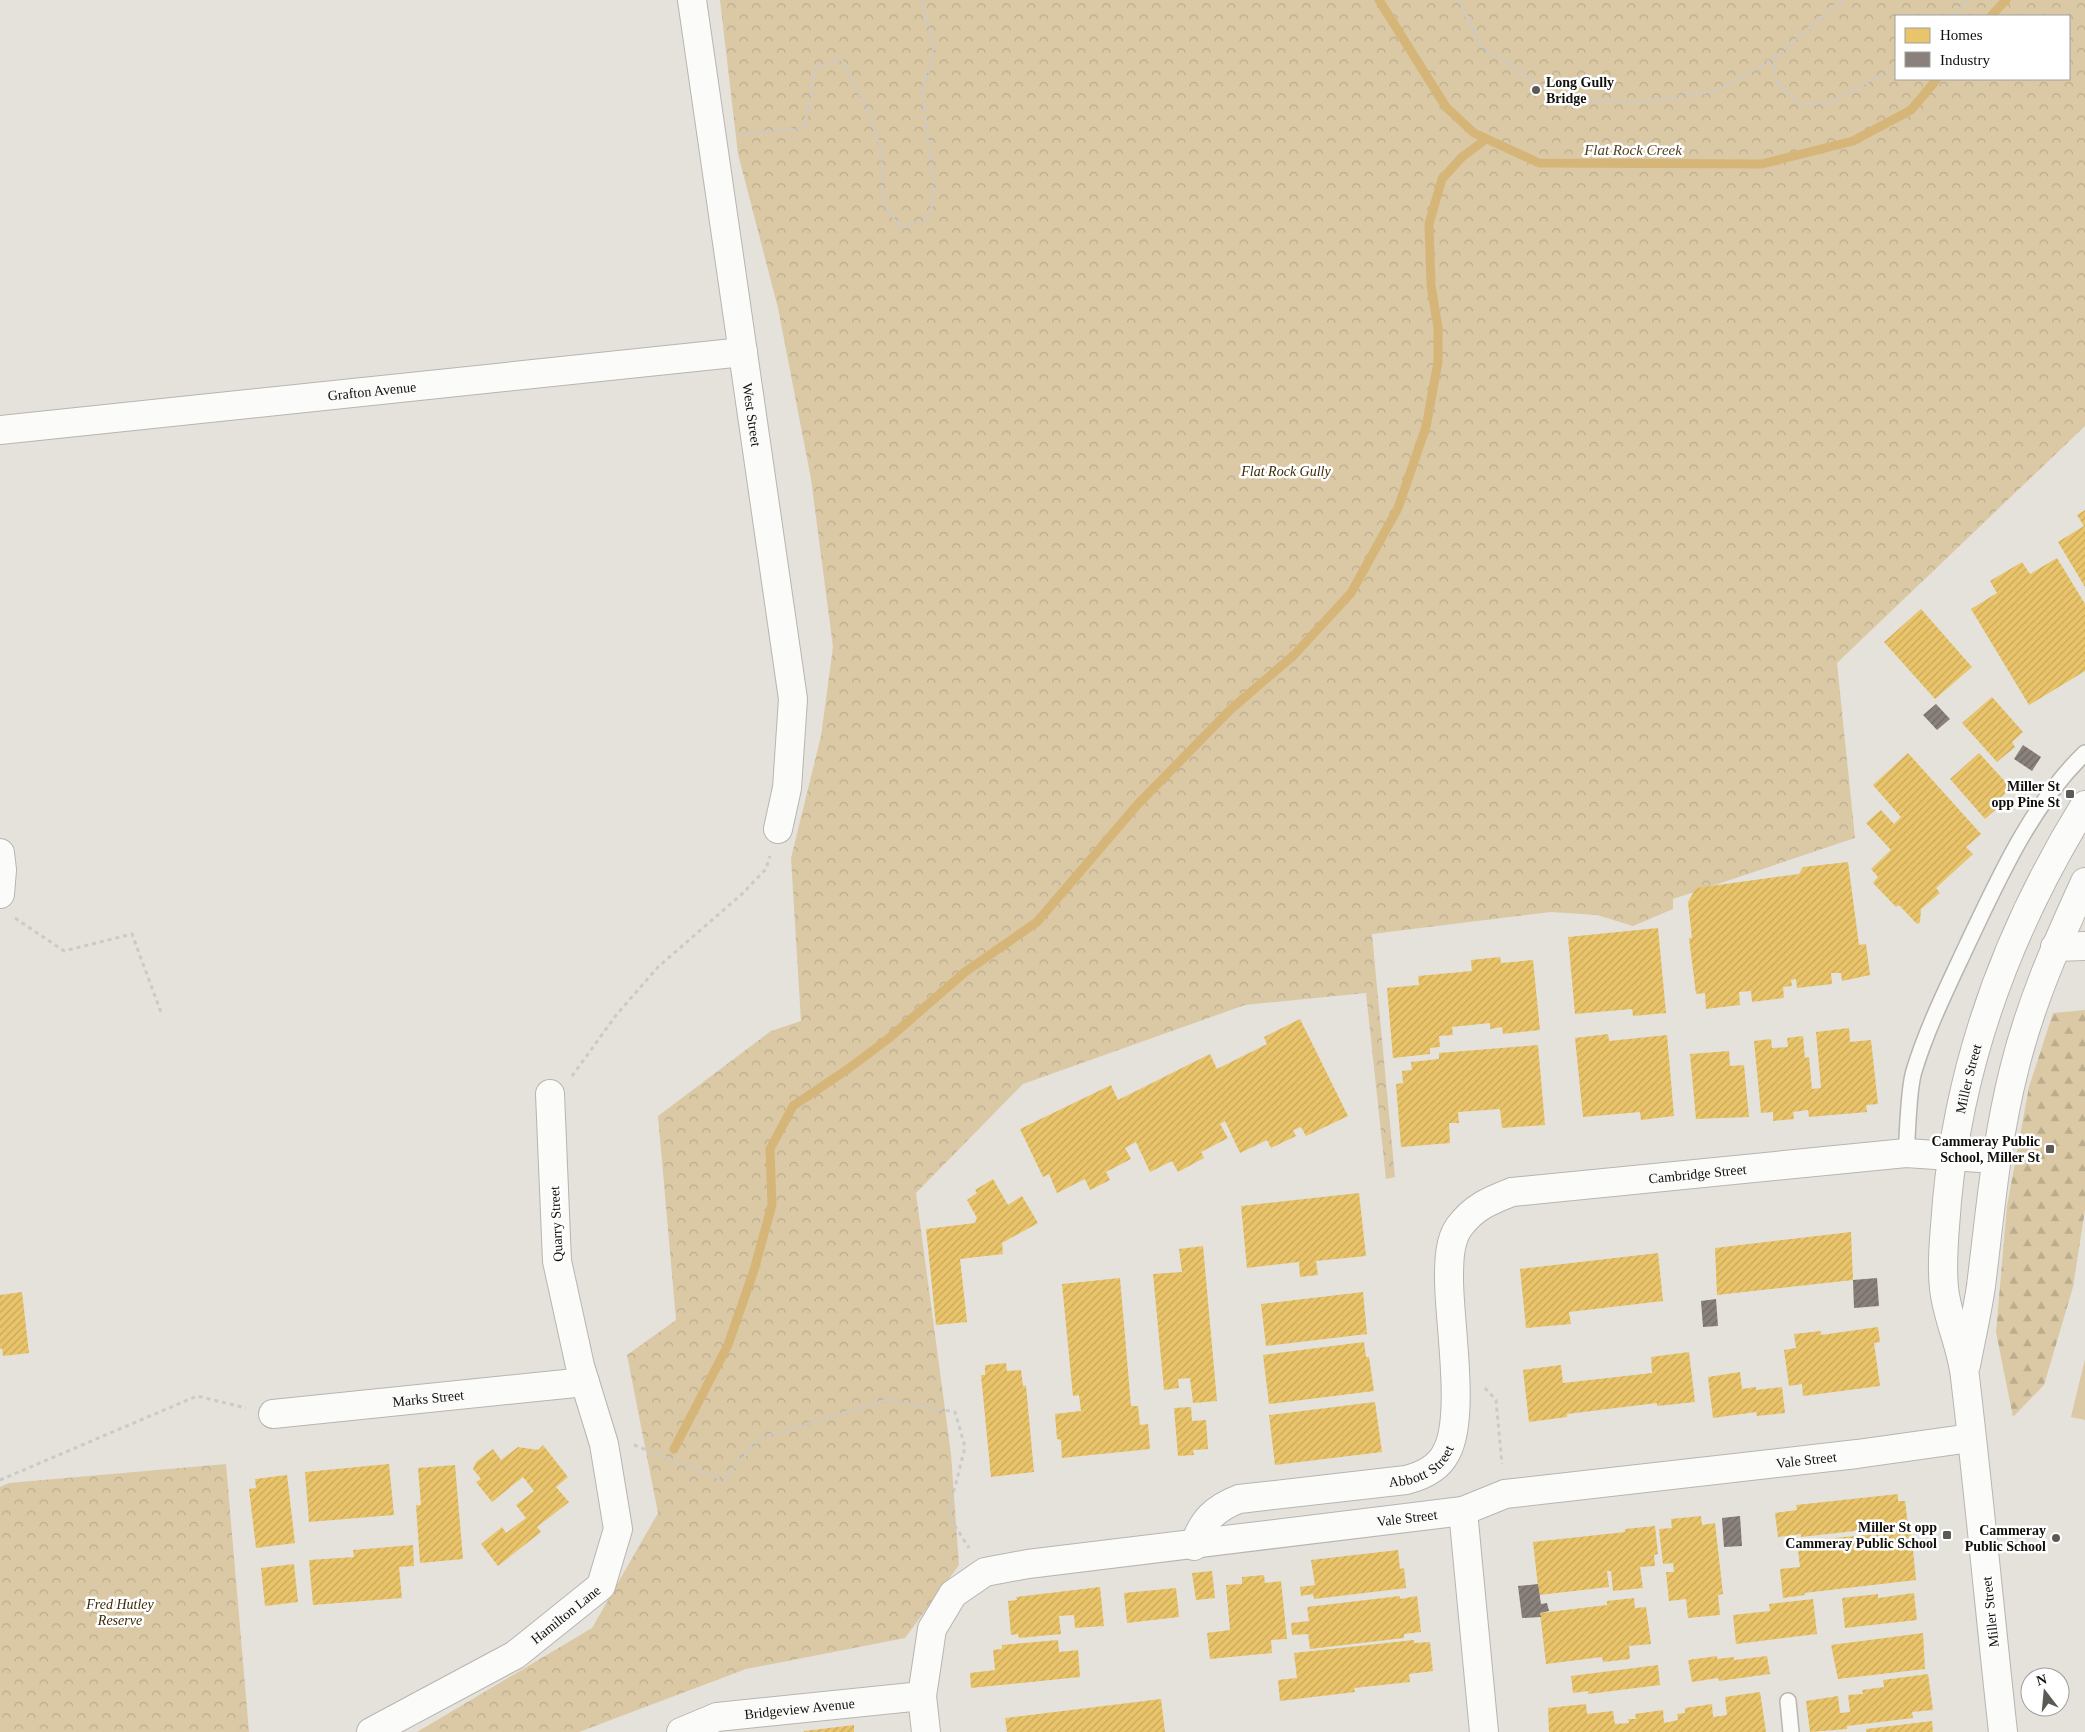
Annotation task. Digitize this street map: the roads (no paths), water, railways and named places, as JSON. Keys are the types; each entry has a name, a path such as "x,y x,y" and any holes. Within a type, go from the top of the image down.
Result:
{"street":[{"name":"West Street","path":"692,0 793,699 787,788 778,829"},
{"name":"Grafton Avenue","path":"0,430 743,352"},
{"name":"Miller Street","path":"2003,1732 1965,1373 1944,1289 1944,1233 1951,1156 1964,1088 1982,1022 2028,908 2085,805"},
{"path":"0,853 4,904"},
{"name":"Miller Street","path":"1965,1373 1980,1289 1996,1159 2013,1071 2025,1028 2056,947 2085,882"},
{"path":"2011,947 2085,946"},
{"name":"Quarry Street","path":"550,1094 557,1261 585,1382"},
{"name":"Cambridge Street","path":"1457,1228 1480,1205 1512,1192 1906,1154 1996,1159"},
{"name":"Abbott Street","path":"1194,1546 1198,1531 1208,1517 1223,1505 1239,1500 1406,1480 1422,1476 1436,1466 1446,1454 1453,1436 1455,1415 1454,1358 1448,1258 1457,1228"},
{"name":"Marks Street","path":"272,1414 585,1382"},
{"name":"Hamilton Lane","path":"371,1732 515,1655 601,1586 618,1529 601,1432 585,1382"},
{"name":"Vale Street","path":"922,1696 932,1629 953,1594 986,1572 1028,1564 1194,1546 1463,1511 1505,1494 1857,1454 1971,1438"},
{"path":"1463,1511 1484,1732"},
{"path":"922,1696 926,1732"},
{"name":"Bridgeview Avenue","path":"681,1732 718,1717 922,1696"}],"lane":[{"path":"1906,1154 1913,1072 1946,990 1989,899 2026,829 2066,771 2085,753"},
{"path":"1788,1701 1791,1732"}],"waterway":[{"name":"Flat Rock Creek","path":"1379,0 1446,107 1474,133 1539,163 1762,164 1853,141 1911,110 1936,80"},
{"name":"Flat Rock Creek","path":"1992,15 2006,0"},
{"path":"674,1449 728,1345 754,1270 772,1205 770,1149 793,1106 888,1039 965,972 1037,922 1138,804 1230,710 1294,655 1351,593 1398,508 1426,427 1438,362 1438,328 1431,285 1429,224 1442,179 1462,157 1486,139"}],"place":[{"name":"Long Gully Bridge","path":"1536,90"},
{"name":"Miller St opp Pine St","path":"2070,794"},
{"name":"Cammeray Public School, Miller St","path":"2050,1149"},
{"name":"Miller St opp Cammeray Public School","path":"1947,1535"},
{"name":"Cammeray Public School","path":"2056,1538"}],"park label":[{"name":"Flat Rock Gully","path":"1286,471"},
{"name":"Fred Hutley Reserve","path":"120,1612"}]}
